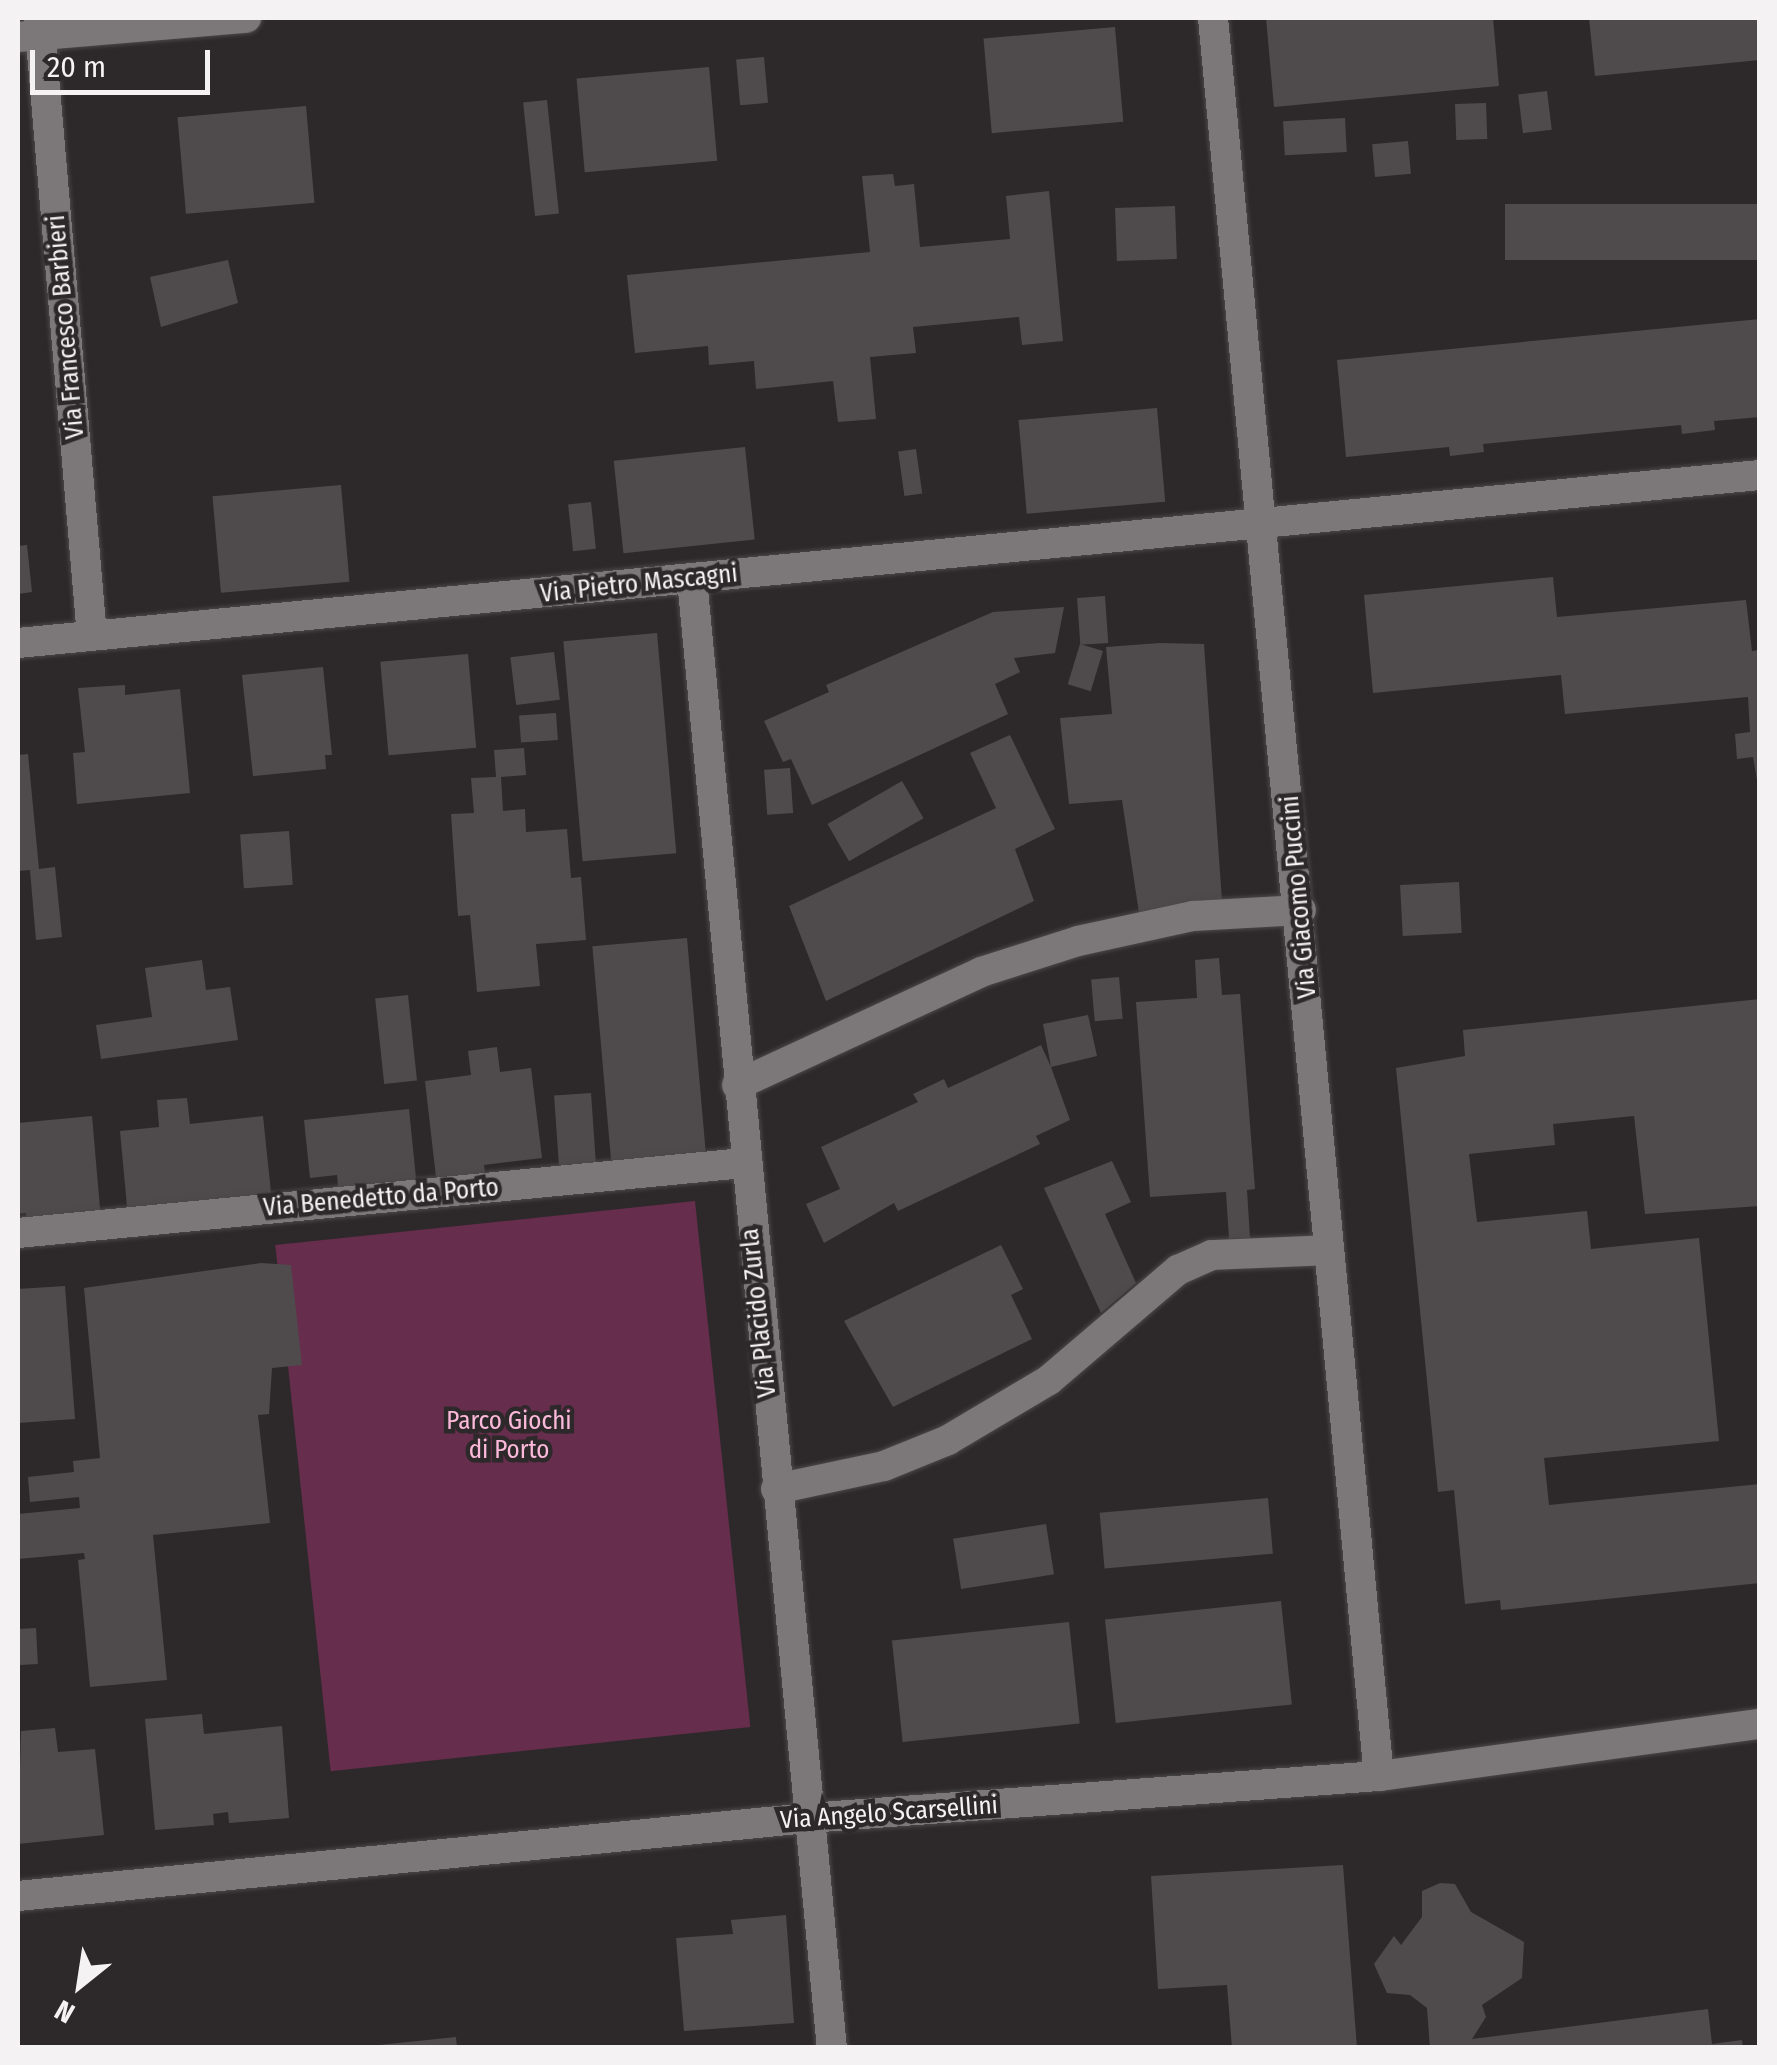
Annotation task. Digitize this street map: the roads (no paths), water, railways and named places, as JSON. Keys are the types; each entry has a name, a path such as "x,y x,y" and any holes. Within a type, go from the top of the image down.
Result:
{"street":[{"path":"32,30 246,18"},
{"name":"Via Giacomo Puccini","path":"1213,18 1301,910 1379,1776"},
{"name":"Via Francesco Barbieri","path":"32,30 92,636"},
{"name":"Via Pietro Mascagni","path":"18,643 1260,520 1760,475"},
{"name":"Via Placido Zurla","path":"692,579 744,1163 832,2048"},
{"path":"737,1085 981,972 1078,941 1194,916 1301,910"},
{"name":"Via Benedetto da Porto","path":"18,1233 744,1163"},
{"path":"776,1489 884,1466 948,1440 1049,1380 1178,1270 1212,1255 1329,1250"},
{"name":"Via Angelo Scarsellini","path":"18,1896 808,1818 1379,1776 1760,1724"}],"park label":[{"name":"Parco Giochi di Porto","path":"509,1436"}]}
